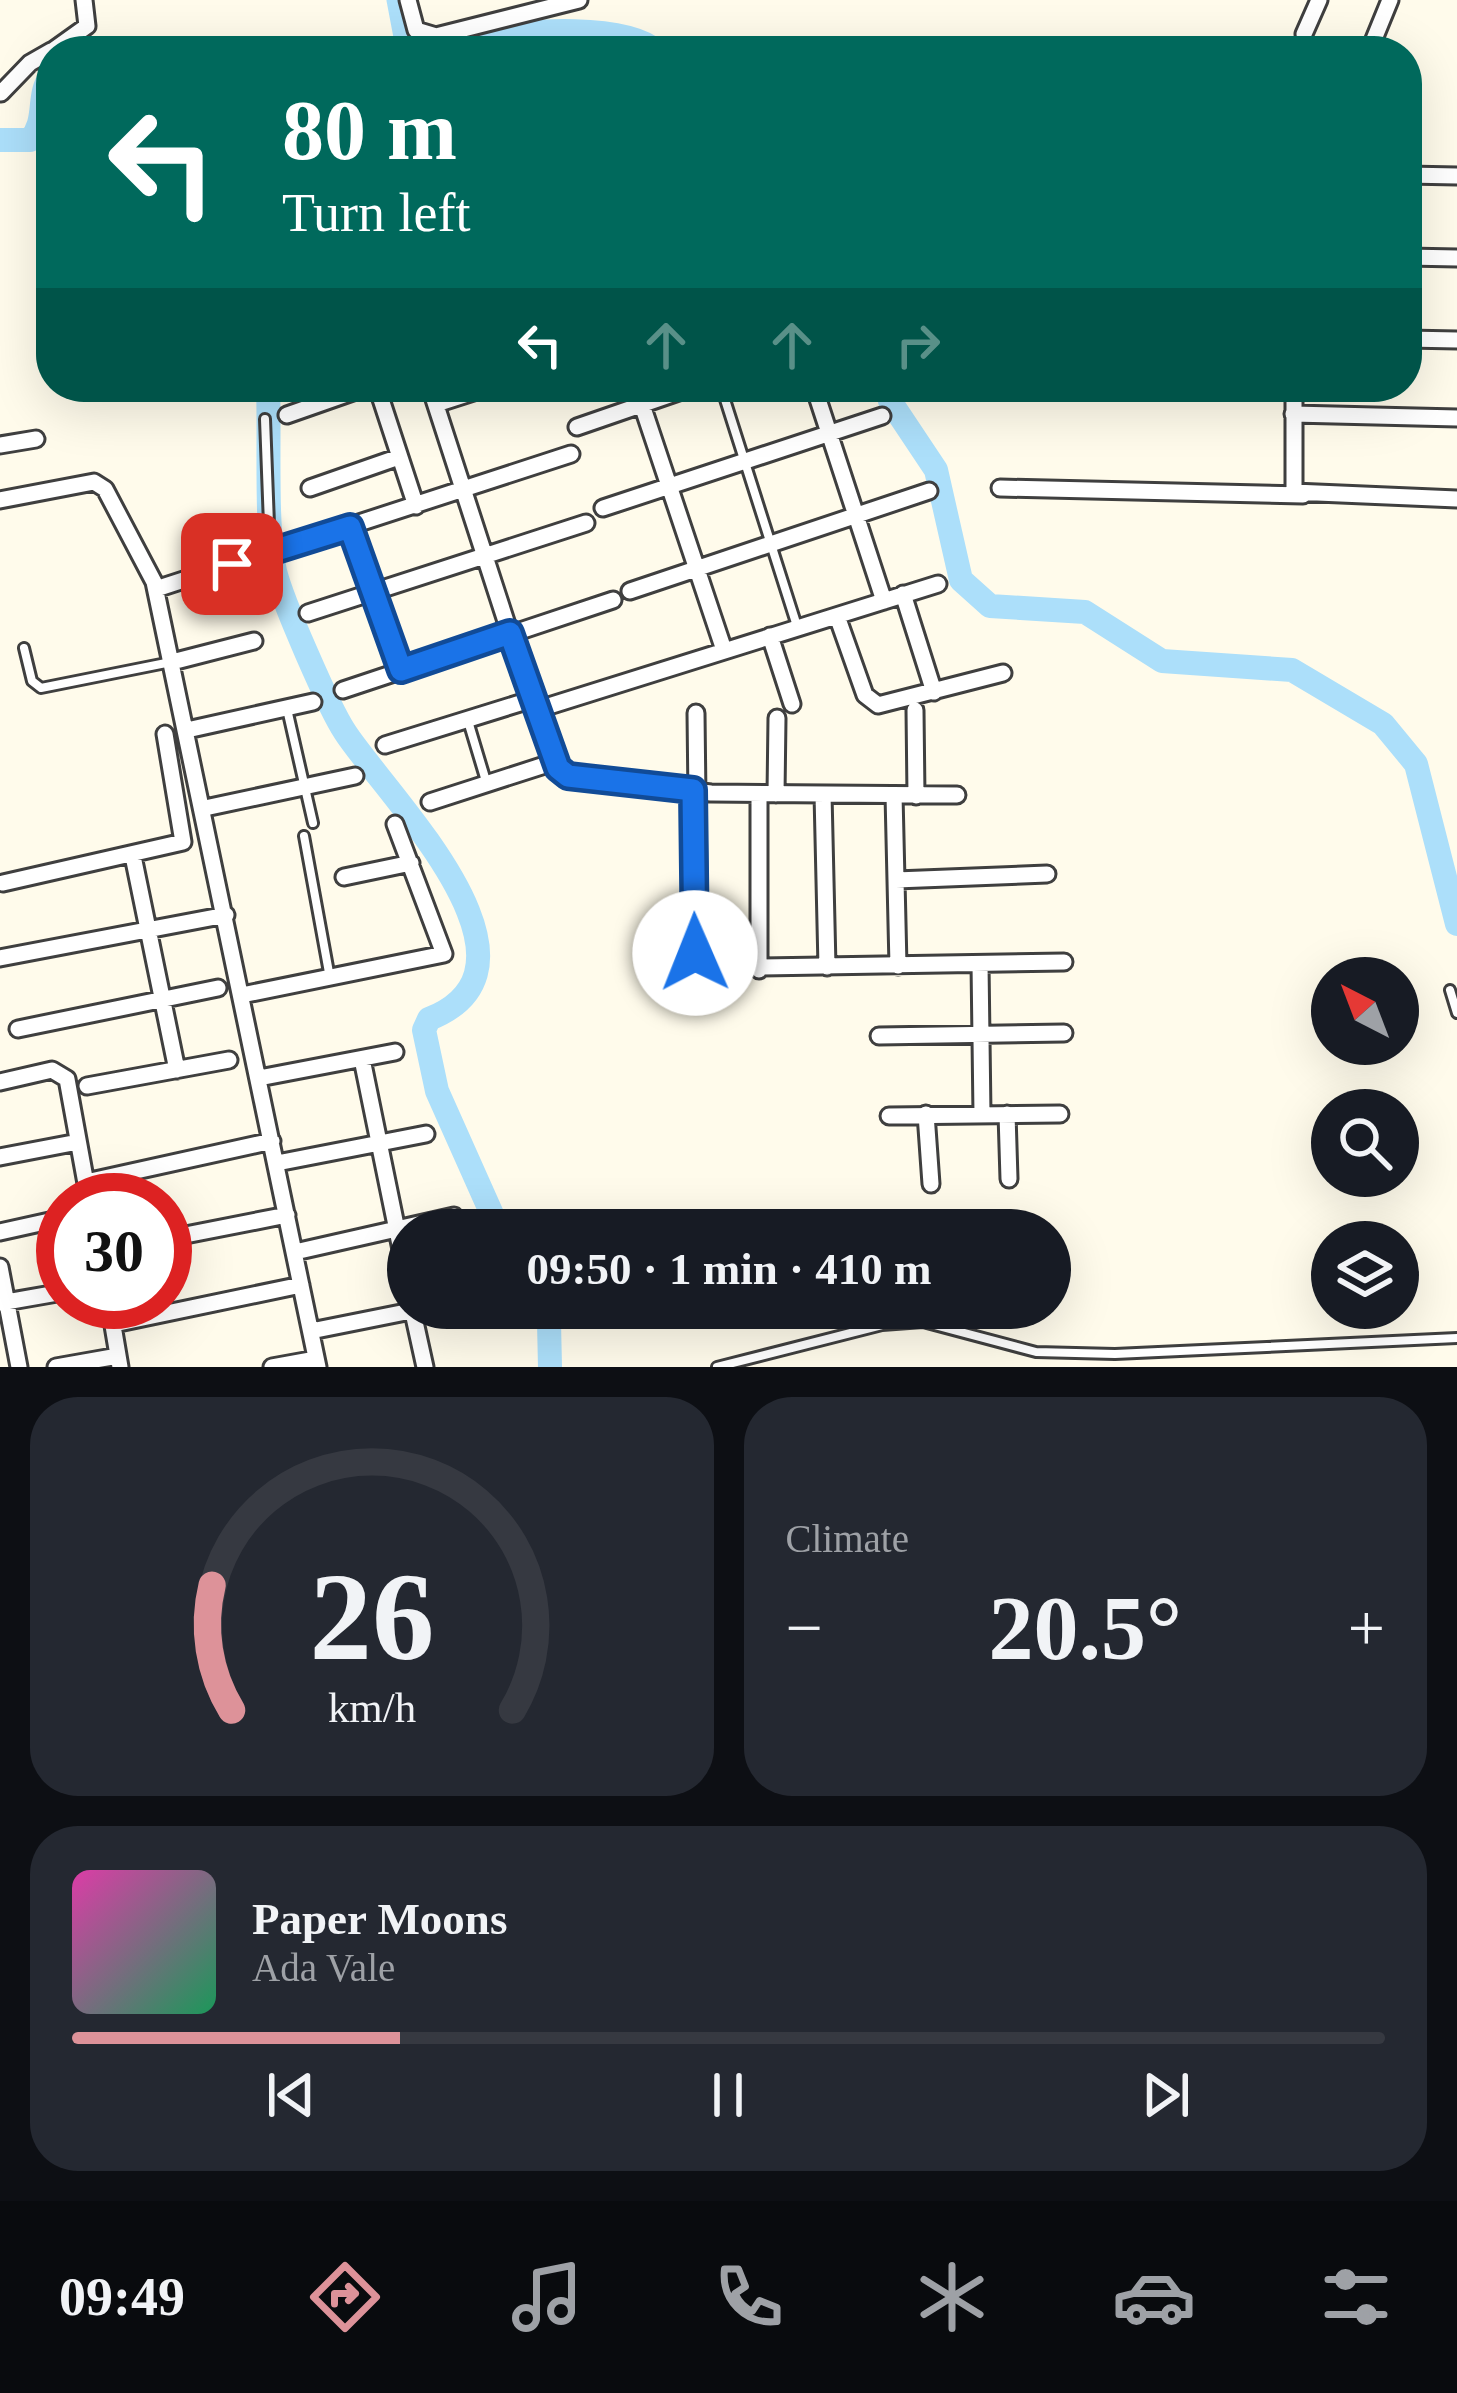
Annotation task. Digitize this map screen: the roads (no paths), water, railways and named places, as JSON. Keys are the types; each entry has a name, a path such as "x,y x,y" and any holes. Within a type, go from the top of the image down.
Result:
{"street":[{"path":"73,36 87,26 84,0"},
{"path":"408,0 416,30 428,35 527,6 579,0"},
{"path":"1305,36 1319,0"},
{"path":"1375,36 1390,0"},
{"path":"1,93 36,60"},
{"path":"1422,175 1457,176"},
{"path":"1422,257 1457,258"},
{"path":"1422,339 1457,340"},
{"path":"286,415 324,402"},
{"path":"382,402 416,506"},
{"path":"442,402 436,404 510,633 554,762 568,776 768,795 957,795"},
{"path":"577,427 627,402"},
{"path":"641,402 724,650"},
{"path":"819,402 884,601"},
{"path":"1293,402 1292,487 1303,495"},
{"path":"1293,414 1457,418"},
{"path":"603,508 882,416"},
{"path":"0,445 36,439"},
{"path":"156,589 571,454"},
{"path":"310,488 399,457"},
{"path":"0,500 94,482 105,489 156,589 317,1363 272,1367"},
{"path":"1000,488 1457,499"},
{"path":"630,591 929,491"},
{"path":"308,613 586,523"},
{"path":"385,745 938,584"},
{"path":"903,594 934,692"},
{"path":"343,690 613,600"},
{"path":"837,616 871,702 934,692 1003,673"},
{"path":"770,636 792,704"},
{"path":"172,662 254,641"},
{"path":"187,730 313,702"},
{"path":"915,710 916,796"},
{"path":"696,713 696,964 705,970 759,970 1064,962"},
{"path":"759,970 777,718"},
{"path":"3,883 183,842 165,734"},
{"path":"430,802 554,762"},
{"path":"205,808 355,776"},
{"path":"824,794 827,967"},
{"path":"893,795 898,966"},
{"path":"242,995 444,954 395,824"},
{"path":"133,856 177,1070"},
{"path":"344,877 411,863"},
{"path":"896,880 1047,874"},
{"path":"0,958 226,915"},
{"path":"980,964 982,1114"},
{"path":"18,1029 218,988"},
{"path":"879,1036 1064,1033"},
{"path":"259,1078 395,1052"},
{"path":"362,1059 393,1209"},
{"path":"87,1087 229,1060"},
{"path":"0,1082 60,1072 67,1079 84,1173"},
{"path":"926,1114 931,1184"},
{"path":"1007,1114 1009,1179"},
{"path":"889,1116 1060,1114"},
{"path":"277,1163 426,1134"},
{"path":"123,1173 272,1141"},
{"path":"0,1157 78,1142"},
{"path":"192,1234 287,1215"},
{"path":"0,1232 36,1224"},
{"path":"295,1252 387,1231"},
{"path":"0,1267 3,1302 20,1367"},
{"path":"192,1308 302,1286"},
{"path":"3,1302 36,1296"},
{"path":"311,1331 387,1315"},
{"path":"56,1367 119,1362 115,1329"},
{"path":"419,1329 424,1367"}],"lane":[{"path":"726,402 798,627"},
{"path":"265,418 271,552"},
{"path":"350,527 401,670"},
{"path":"23,648 32,680 41,688 172,662"},
{"path":"287,709 313,823"},
{"path":"468,719 487,784"},
{"path":"304,836 330,979"},
{"path":"1450,990 1457,1012"},
{"path":"717,1367 882,1325 923,1322 1055,1353 1457,1338"},
{"path":"781,1350 782,1367"}],"waterway":[{"path":"394,0 401,36"},
{"path":"506,36 574,31 622,36"},
{"path":"0,140 30,140 36,130"},
{"path":"268,402 270,530 275,571 287,605 345,732 424,836 472,921 478,961 466,994 429,1019 424,1030 437,1091 490,1209"},
{"path":"891,402 936,470 961,580 990,606 1085,612 1162,661 1292,670 1383,724 1416,764 1457,924"},
{"path":"549,1329 550,1367"}]}
